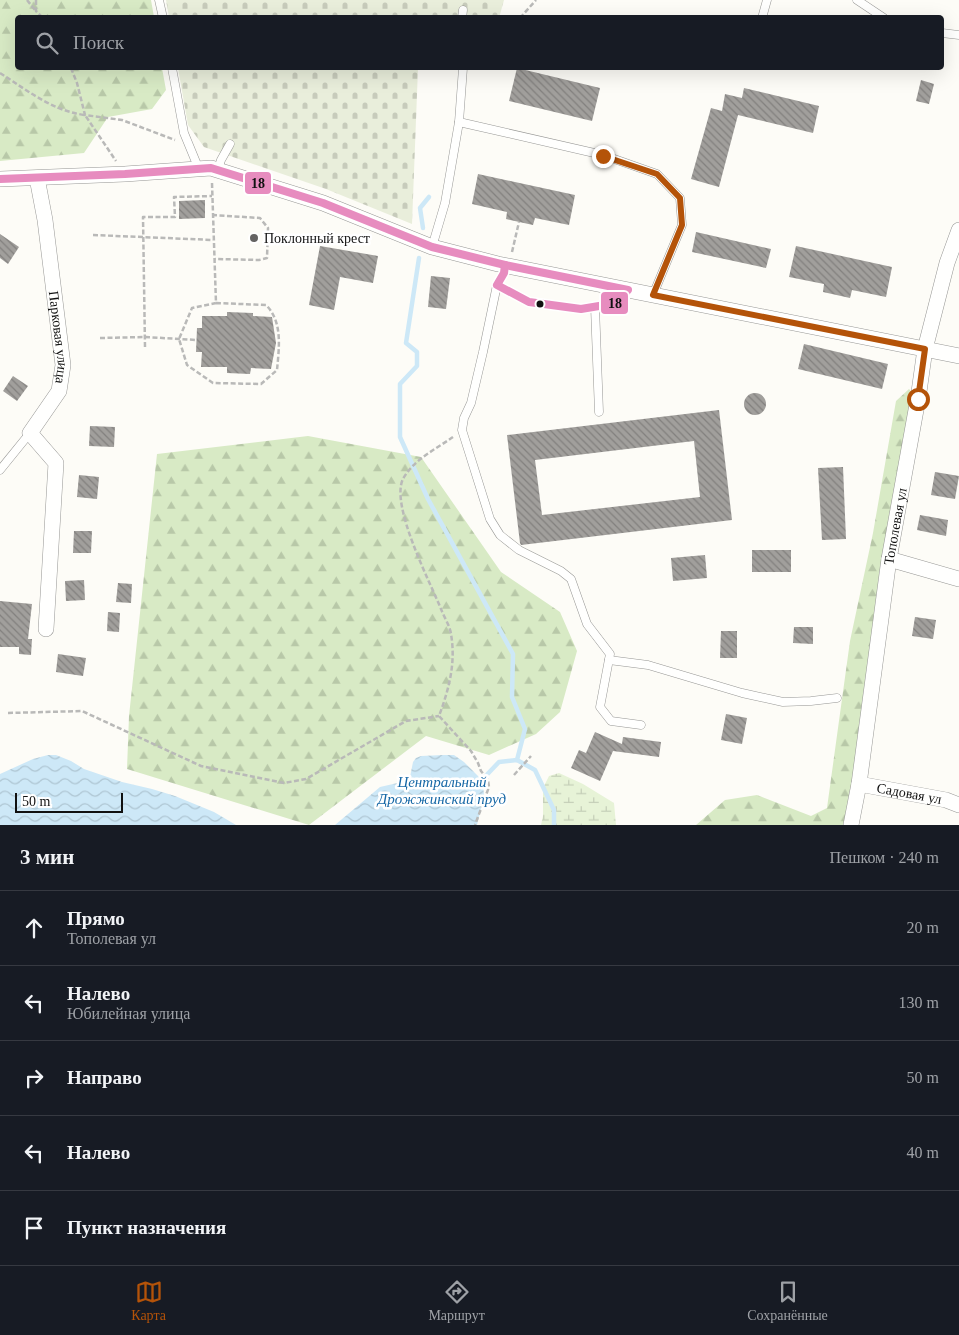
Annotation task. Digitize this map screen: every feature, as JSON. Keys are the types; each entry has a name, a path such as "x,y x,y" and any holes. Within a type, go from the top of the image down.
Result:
{"street":[{"path":"0,179 125,174 209,168 323,203 432,247 628,290 959,356"},
{"name":"Парковая улица","path":"30,433 59,391 63,365 45,220 37,178"},
{"name":"Тополевая ул","path":"851,825 859,784 889,559 918,399 925,349 959,230"},
{"path":"30,433 56,463 46,630"},
{"path":"889,559 959,579"},
{"name":"Садовая ул","path":"859,784 946,800 959,805"}],"lane":[{"path":"159,0 162,15"},
{"path":"763,15 767,0"},
{"path":"860,0 880,15"},
{"path":"944,32 959,36"},
{"path":"172,70 184,133 189,146 209,168 221,160 230,144"},
{"path":"432,247 445,203 459,122 462,70"},
{"path":"459,122 603,156 657,174 680,198 682,225 653,295"},
{"path":"505,262 504,273 497,285 471,403 464,418 462,430 490,519 500,535 518,550 561,571 571,579 587,624 610,654 600,707 611,721 641,725"},
{"path":"497,285 529,302 581,310 617,303 628,290"},
{"path":"595,307 599,412"},
{"path":"0,470 30,433"},
{"path":"609,660 648,665 742,693 783,702 837,698"}],"path":[{"path":"27,0 40,15"},
{"path":"36,0 36,11"},
{"path":"523,15 536,0"},
{"path":"72,70 85,115 125,174"},
{"path":"0,73 44,101 68,113 122,120 189,146"},
{"path":"209,168 212,196 216,302"},
{"path":"145,347 143,217 175,216 174,197 212,196"},
{"path":"174,210 179,210"},
{"path":"212,215 260,218 268,228 267,258 259,260 214,259"},
{"path":"505,262 519,222"},
{"path":"93,236 213,240"},
{"path":"216,302 266,305 274,312 280,342 277,370 261,384 213,383 187,365 179,339 192,308 216,302"},
{"path":"100,338 144,337 197,340"},
{"path":"439,716 448,690 453,664 451,633 403,515 400,493 402,481 410,470 434,449 462,430"},
{"path":"8,713 82,711 201,766 284,783 306,779 406,721 439,716"},
{"path":"439,716 471,751 488,780 489,787 475,825"},
{"path":"514,775 531,756"}],"green space":[{"path":"0,0 151,0 154,15 15,15 15,70 162,70 166,90 152,109 108,117 84,153 0,161"},
{"path":"166,0 504,0 500,15 169,15"},
{"path":"178,70 418,70 412,224 326,189 204,147 188,125"},
{"path":"909,389 918,399 851,825 696,825 725,800 757,795 811,816 827,808 850,641 873,533 896,401"},
{"path":"308,436 421,457 501,572 560,612 577,651 560,712 536,734 489,755 426,736 309,825 127,769 129,716 157,454"},
{"path":"559,773 583,784 614,803 616,825 541,825 543,816 543,788 549,776"}],"water":[{"path":"56,755 84,769 122,782 175,796 214,812 236,825 0,825 0,774 33,759"},
{"name":"Центральный Дрожжинский пруд","path":"454,755 483,781 484,796 477,825 335,825 380,787 406,781 410,777 413,762 416,758 421,756"}],"building":[{"path":"517,70 525,70 600,88 592,121 509,101"},
{"path":"921,80 934,84 929,104 916,101"},
{"path":"744,88 819,106 813,133 738,115 719,187 691,179 711,108 722,111 725,94 742,98"},
{"path":"478,174 575,195 569,225 535,218 533,225 506,219 507,212 472,204"},
{"path":"205,200 205,218 179,219 179,201"},
{"path":"696,232 771,249 766,268 692,252"},
{"path":"0,234 19,247 8,264 0,258"},
{"path":"320,246 378,256 373,283 340,277 334,310 309,305"},
{"path":"796,246 892,267 886,297 852,290 850,298 823,292 824,284 789,277"},
{"path":"431,276 450,278 446,309 428,307"},
{"path":"227,312 253,313 253,316 272,317 276,343 271,369 251,368 250,374 227,373 227,367 201,367 202,352 196,352 197,328 202,328 202,316 227,316"},
{"path":"804,344 888,364 882,389 798,369"},
{"path":"13,376 28,386 17,401 3,391"},
{"path":"755,393 765,400 766,404 759,414 755,415 745,408 744,404 751,394"},
{"path":"719,410 732,520 521,545 507,435","holes":["694,441 700,497 542,515 535,460"]},
{"path":"90,426 115,427 114,447 89,446"},
{"path":"843,467 846,539 822,540 818,468"},
{"path":"935,472 959,476 955,499 931,495"},
{"path":"79,475 99,477 97,499 77,497"},
{"path":"920,515 948,520 946,536 917,530"},
{"path":"74,531 92,531 91,553 73,553"},
{"path":"752,550 791,550 791,572 752,572"},
{"path":"705,555 707,578 673,581 671,558"},
{"path":"84,580 85,600 66,601 65,581"},
{"path":"118,583 132,584 131,603 116,602"},
{"path":"0,601 32,604 28,639 32,639 31,655 19,654 19,647 0,647"},
{"path":"108,612 120,613 119,632 107,631"},
{"path":"915,617 936,620 933,639 912,636"},
{"path":"794,627 813,627 813,644 793,643"},
{"path":"721,631 737,631 737,658 720,658"},
{"path":"58,654 86,658 83,676 56,672"},
{"path":"726,714 747,718 742,744 721,740"},
{"path":"595,732 622,744 623,737 661,742 659,757 613,751 600,781 571,768 579,750 586,753"}],"waterway":[{"path":"423,228 420,208 429,197"},
{"path":"419,258 406,343 417,352 417,366 400,384 400,437 428,499 513,654 512,697 525,729 517,760"},
{"path":"478,784 499,762 517,760 535,770 554,810 554,825"}],"transit line":[{"name":"18","path":"0,179 125,174 211,168 323,203 432,247 505,265"},
{"name":"18","path":"505,265 628,290 617,303 581,309 529,302 497,285 504,273 505,265"}],"place":[{"name":"Поклонный крест","path":"254,238"}],"route":[{"path":"603,156 657,174 680,198 682,225 653,295 925,349 918,399"}]}
